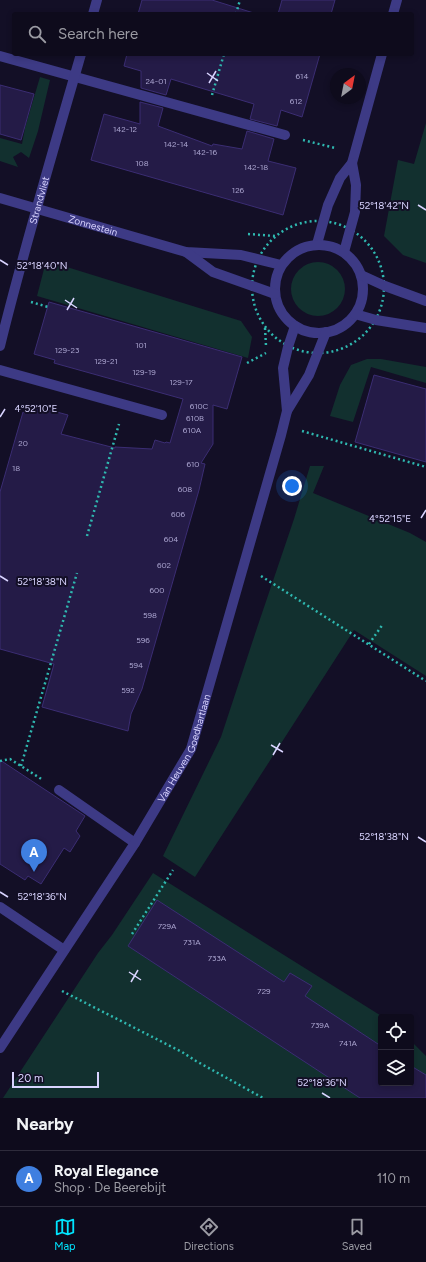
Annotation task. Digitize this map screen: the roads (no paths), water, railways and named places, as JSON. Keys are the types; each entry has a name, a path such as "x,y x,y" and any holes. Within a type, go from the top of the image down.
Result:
{"street":[{"path":"94,12 97,0"},
{"path":"394,12 397,0"},
{"path":"0,56 285,135"},
{"name":"Strandvliet","path":"0,346 36,209 81,56"},
{"path":"344,252 355,212 356,185 354,158 381,56"},
{"path":"317,244 328,205 340,178 354,158"},
{"name":"Zonnestein","path":"0,198 186,252 241,255 281,265"},
{"path":"317,244 331,246 344,252 355,262 361,276 362,296 355,314 347,323 337,329 326,332 311,332 295,326 281,312 275,294 275,279 281,265 290,254 303,247 317,244"},
{"name":"Zonnestein","path":"186,252 213,272 275,294"},
{"path":"361,276 426,301"},
{"path":"355,314 376,320 426,328"},
{"name":"Van Heuven Goedhartlaan","path":"0,1048 135,843 191,749 243,564 284,426 287,411 283,368 295,326"},
{"name":"Van Heuven Goedhartlaan","path":"287,411 309,375 316,354 326,332"},
{"path":"0,370 162,415"},
{"path":"59,790 135,843"},
{"path":"0,907 64,950"}],"place":[{"name":"Royal Elegance","path":"34,872"}]}
